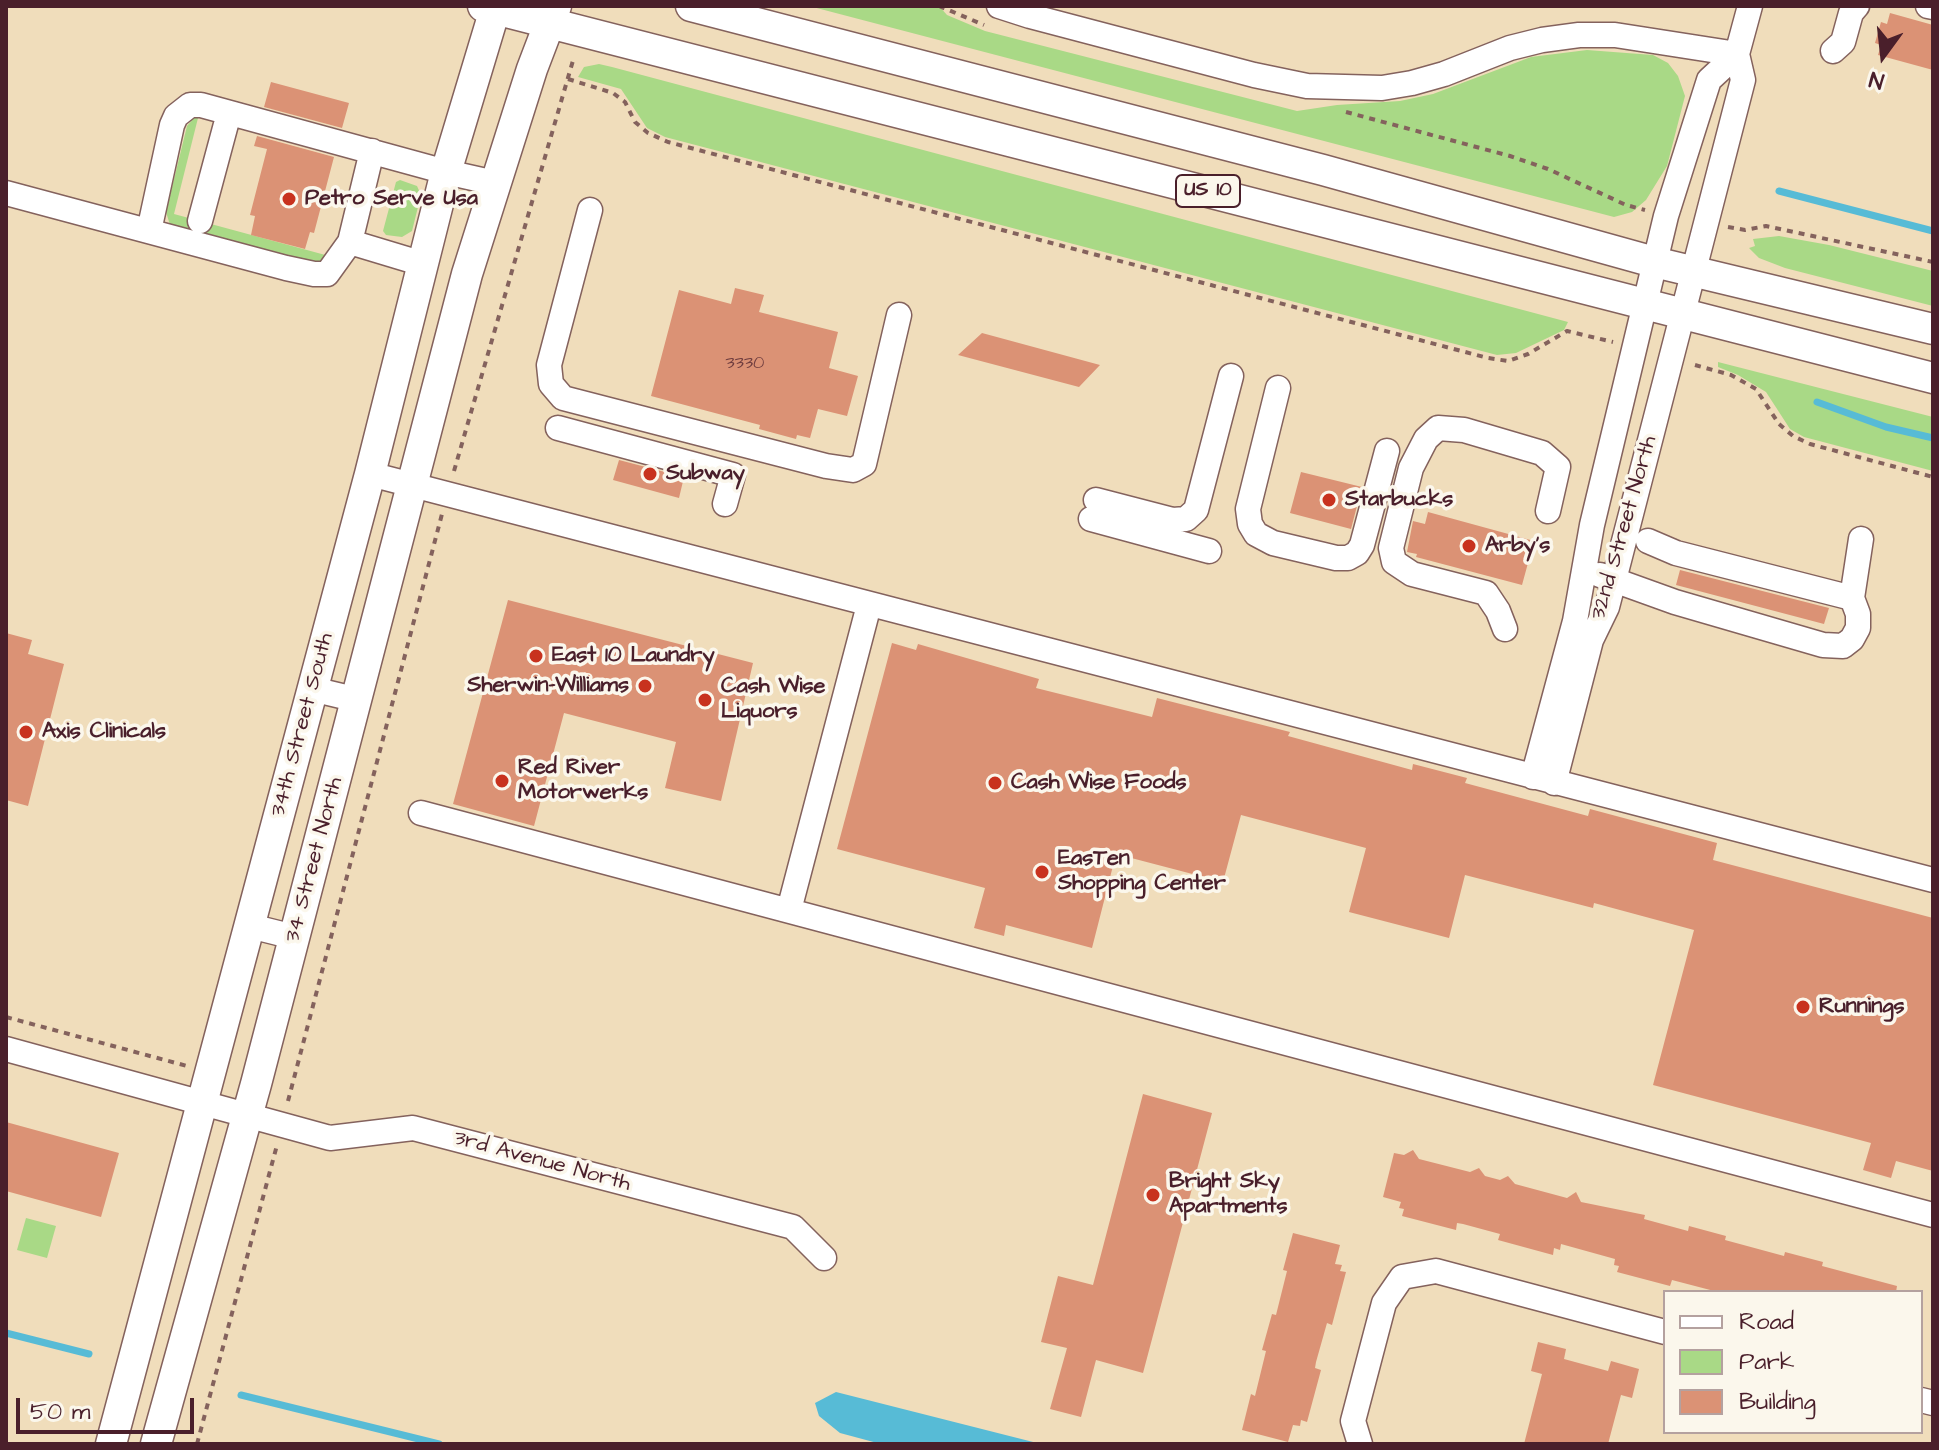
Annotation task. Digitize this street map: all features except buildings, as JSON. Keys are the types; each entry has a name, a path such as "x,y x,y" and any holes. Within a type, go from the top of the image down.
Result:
{"main road":[{"name":"US 10","path":"691,6 1323,170 1654,262 1933,329"},
{"name":"US 10","path":"491,7 553,14 1933,378"},
{"name":"34th Street South","path":"111,1444 370,474 491,7"},
{"path":"495,183 553,14"},
{"name":"34 Street North","path":"156,1444 248,1115 467,274 495,183"}],"street":[{"path":"999,6 1239,71 1307,86 1382,88 1444,74 1510,48 1579,35 1626,36 1737,54 1750,6"},
{"path":"1833,51 1843,42 1851,13 1857,6"},
{"name":"32nd Street North","path":"1737,54 1743,80 1615,579 1544,780 1592,525 1654,262 1709,80 1737,54"},
{"path":"149,231 176,116 190,105 201,105 495,183"},
{"path":"200,221 229,113"},
{"path":"6,193 314,274 327,274 350,242 372,151"},
{"path":"590,210 549,365 551,384 563,398 826,466 853,470 864,464 899,315"},
{"path":"350,242 423,264"},
{"path":"1209,551 1093,509 1173,520 1186,519 1196,510 1231,376"},
{"path":"1278,388 1248,509 1250,524 1256,534 1273,543 1336,558 1348,558 1357,553 1362,545 1387,451"},
{"path":"558,428 733,475 725,504"},
{"path":"1505,629 1486,593 1412,574 1394,562 1391,548 1411,468 1426,439 1438,428 1464,430 1542,453 1558,467 1548,511"},
{"path":"370,474 1933,880"},
{"path":"1584,571 1615,579 1675,602 1823,645 1843,646 1852,639 1858,628 1858,614 1852,598 1861,539"},
{"path":"1648,541 1676,553 1852,598"},
{"path":"789,910 869,605"},
{"path":"312,689 358,700"},
{"path":"421,813 1933,1215"},
{"path":"250,926 294,937"},
{"name":"3rd Avenue North","path":"6,1049 330,1138 413,1128 793,1227 824,1258"},
{"path":"1360,1444 1353,1421 1384,1303 1402,1277 1436,1271 1663,1331"}],"path":[{"path":"197,1444 447,495 568,79 613,93 625,102 635,122 648,133 668,142 1488,358 1508,361 1528,354 1567,331 1634,348"},
{"path":"1707,223 1745,230 1766,226 1933,262"},
{"path":"1671,359 1731,375 1756,389 1779,424 1793,436 1810,444 1933,477"},
{"path":"6,1017 211,1072"},
{"path":"256,1084 290,1094"}],"green space":[{"path":"809,6 939,6 947,15 985,31 1297,111 1400,101 1433,94 1531,57 1587,50 1653,55 1668,63 1678,76 1685,96 1667,166 1646,200 1632,212 1614,217"},
{"path":"599,64 1568,322 1564,330 1516,353 1497,355 665,137 647,128 621,89 578,77 584,67"},
{"path":"198,118 174,214 329,256 328,262 309,263 170,225 166,212 187,126"},
{"path":"400,180 417,186 421,195 412,231 402,237 386,235 383,231 396,182"},
{"path":"1779,236 1933,271 1933,306 1785,268 1759,258 1749,248 1755,246 1753,239"},
{"path":"1718,362 1933,417 1933,471 1804,437 1790,429 1766,392 1718,367"},
{"path":"26,1218 56,1226 47,1258 17,1250"}],"water":[{"path":"836,1392 1041,1444 881,1444 840,1433 819,1416 815,1403"}],"waterway":[{"path":"1779,191 1933,231"},
{"path":"1817,402 1886,427 1933,438"},
{"path":"6,1333 89,1354"},
{"path":"241,1395 439,1444"}],"place":[{"name":"Petro Serve Usa","path":"289,199"},
{"name":"Subway","path":"650,474"},
{"name":"Starbucks","path":"1329,500"},
{"name":"Arby's","path":"1469,546"},
{"name":"East 10 Laundry","path":"536,656"},
{"name":"Sherwin-Williams","path":"645,686"},
{"name":"Cash Wise Liquors","path":"705,700"},
{"name":"Axis Clinicals","path":"26,732"},
{"name":"Red River Motorwerks","path":"502,781"},
{"name":"Cash Wise Foods","path":"995,783"},
{"name":"EasTen Shopping Center","path":"1042,872"},
{"name":"Runnings","path":"1803,1007"},
{"name":"Bright Sky Apartments","path":"1153,1195"}]}
